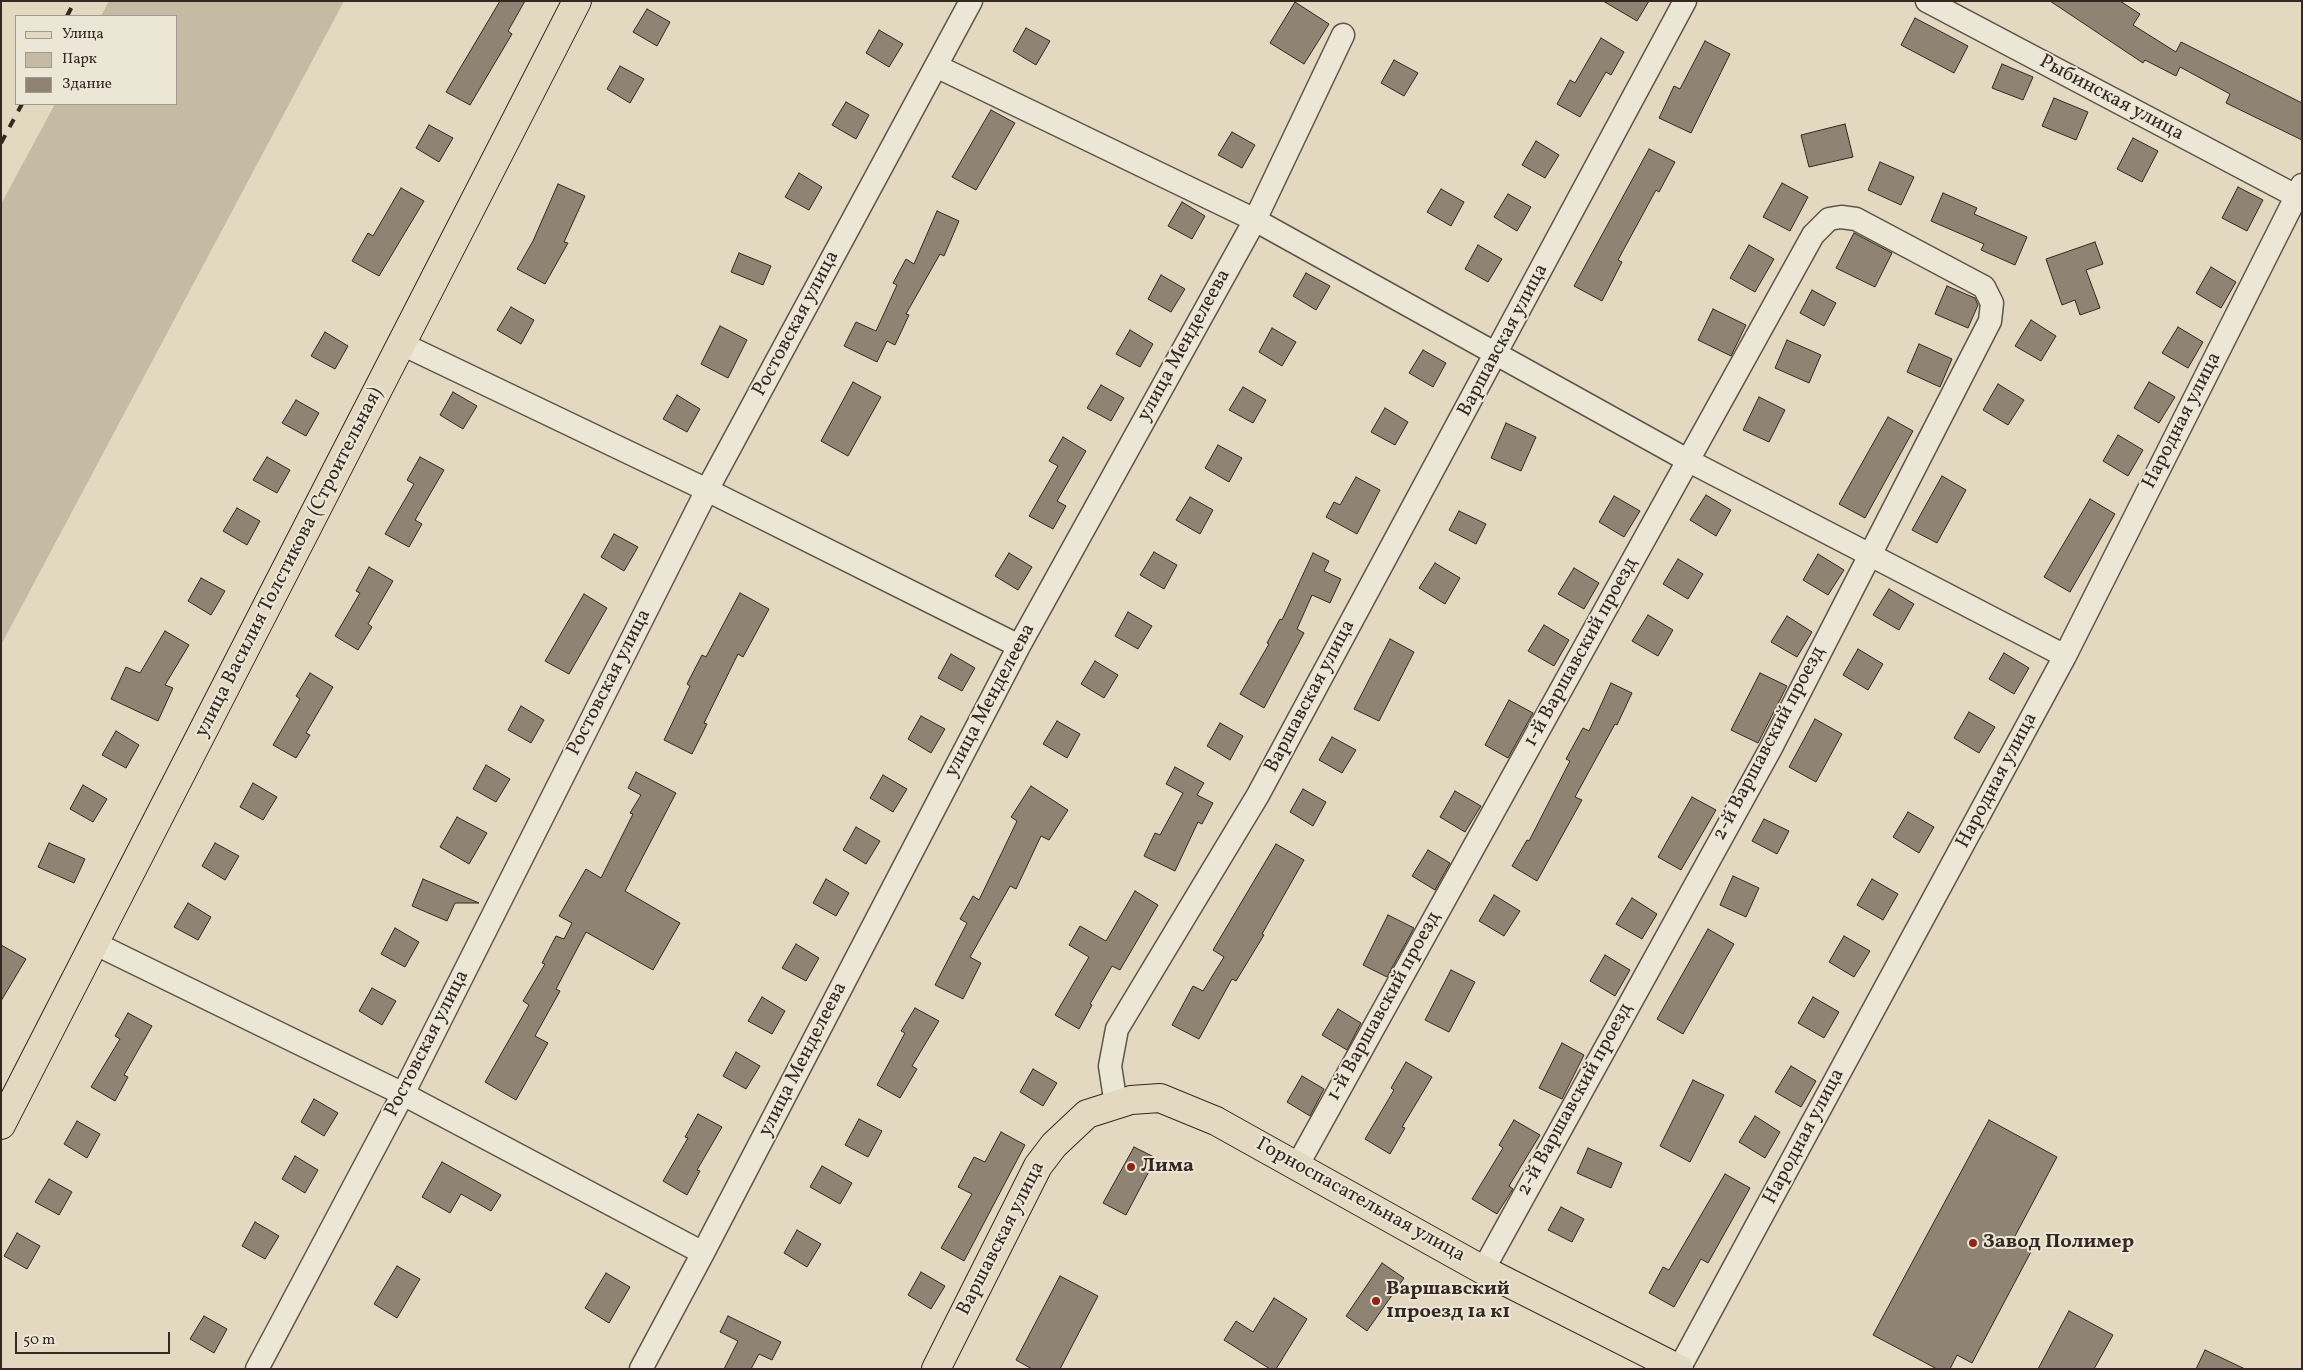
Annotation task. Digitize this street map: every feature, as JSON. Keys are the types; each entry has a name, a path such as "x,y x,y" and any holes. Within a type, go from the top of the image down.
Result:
{"main road":[{"name":"улица Василия Толстикова (Строительная)","path":"1,1125 96,944 577,1"},
{"name":"Горноспасательная улица","path":"1116,1105 1131,1100 1160,1098 1216,1122 1483,1270 1679,1369"},
{"name":"Варшавская улица","path":"936,1369 1038,1166 1054,1145 1087,1114 1116,1105"}],"street":[{"name":"Ростовская улица","path":"257,1369 403,1094 707,490 971,1"},
{"name":"Варшавская улица","path":"1116,1105 1110,1066 1117,1029 1258,795 1686,1"},
{"name":"Рыбинская улица","path":"1927,1 2299,190"},
{"name":"улица Менделеева","path":"641,1369 1019,646 1255,220 1343,35"},
{"path":"936,66 1255,220 1689,461 2065,656"},
{"name":"Народная улица","path":"1679,1369 2065,656 2299,190"},
{"name":"1-й Варшавский проезд","path":"1297,1166 1813,235 1829,219 1841,217 1856,219 1908,247"},
{"name":"2-й Варшавский проезд","path":"1483,1270 1771,748 1990,321 1992,303 1984,287 1908,247"},
{"path":"402,344 707,490 1019,646"},
{"path":"96,944 403,1094 703,1253"}],"green space":[{"path":"109,1 344,1 1,645 1,204 54,105 178,105 178,15 102,15"}],"building":[{"path":"500,1 525,1 508,31 512,34 470,105 446,92"},
{"path":"1603,1 1649,1 1637,21"},
{"path":"2050,1 2120,1 2140,14 2133,25 2176,52 2181,42 2302,103 2302,140 2226,103 2230,94 2180,67 2176,76 2145,60 2143,63"},
{"path":"1295,2 1329,24 1304,64 1270,43"},
{"path":"647,9 670,22 657,46 633,32"},
{"path":"1915,18 1968,46 1954,73 1901,45"},
{"path":"1026,28 1050,41 1036,65 1013,51"},
{"path":"879,30 903,44 889,67 866,53"},
{"path":"1601,38 1624,52 1611,75 1606,72 1580,117 1557,104 1570,80 1575,83"},
{"path":"1705,41 1730,54 1691,133 1659,118 1674,86 1680,89"},
{"path":"1394,60 1418,73 1404,96 1381,83"},
{"path":"2002,64 2033,77 2023,100 1992,88"},
{"path":"620,66 644,79 630,103 607,89"},
{"path":"2054,98 2088,112 2076,140 2042,126"},
{"path":"846,102 869,115 856,139 832,125"},
{"path":"991,110 1015,123 976,190 952,177"},
{"path":"1845,124 1853,157 1809,167 1801,135"},
{"path":"429,125 453,138 439,162 416,148"},
{"path":"1232,132 1255,145 1242,168 1218,155"},
{"path":"2133,138 2158,151 2142,182 2117,169"},
{"path":"1536,141 1559,155 1545,178 1522,165"},
{"path":"1649,149 1675,162 1659,192 1656,190 1618,260 1622,262 1602,301 1574,286"},
{"path":"1880,162 1914,177 1901,205 1868,190"},
{"path":"799,173 822,187 809,210 785,197"},
{"path":"1782,183 1808,197 1790,231 1763,217"},
{"path":"558,184 585,196 564,242 568,243 545,284 517,269 533,241"},
{"path":"2238,187 2263,200 2247,231 2222,218"},
{"path":"401,188 424,201 379,276 352,261 368,233 373,236"},
{"path":"1441,189 1464,202 1451,226 1427,212"},
{"path":"1943,193 1977,208 1974,214 2027,237 2015,265 1981,250 1984,244 1931,221"},
{"path":"1508,194 1531,207 1517,231 1494,217"},
{"path":"1182,202 1205,216 1192,239 1168,226"},
{"path":"937,211 959,221 944,256 940,254 906,314 909,315 895,345 887,341 877,362 844,346 856,322 876,331 897,285 893,283 906,259 914,264"},
{"path":"1854,233 1892,253 1875,287 1836,268"},
{"path":"2095,242 2103,264 2086,270 2100,308 2080,315 2075,300 2062,305 2046,259"},
{"path":"1478,245 1502,259 1488,282 1465,269"},
{"path":"1749,245 1774,259 1755,292 1730,278"},
{"path":"739,253 771,266 763,285 731,272"},
{"path":"2211,267 2236,282 2221,308 2196,293"},
{"path":"1306,273 1330,286 1316,310 1293,296"},
{"path":"1161,275 1185,289 1171,312 1148,299"},
{"path":"1947,286 1975,298 1978,305 1968,328 1935,314"},
{"path":"1812,290 1836,303 1824,326 1800,313"},
{"path":"511,307 534,320 521,344 497,330"},
{"path":"1713,309 1746,325 1731,356 1698,340"},
{"path":"2031,320 2056,336 2041,361 2015,346"},
{"path":"720,326 747,340 728,378 701,364"},
{"path":"2178,327 2203,342 2188,368 2162,353"},
{"path":"1272,328 1296,342 1282,366 1259,352"},
{"path":"1130,330 1153,344 1140,367 1116,354"},
{"path":"325,332 348,346 335,369 311,356"},
{"path":"1787,340 1821,355 1809,383 1775,368"},
{"path":"1919,344 1952,359 1940,387 1907,372"},
{"path":"1423,350 1446,363 1433,387 1409,373"},
{"path":"853,382 881,397 848,456 821,441"},
{"path":"2149,382 2175,397 2159,423 2134,408"},
{"path":"1998,384 2024,400 2008,425 1983,410"},
{"path":"1101,385 1124,398 1111,421 1087,408"},
{"path":"1243,387 1266,400 1253,423 1229,410"},
{"path":"453,392 477,406 463,429 440,415"},
{"path":"677,395 700,409 687,432 663,419"},
{"path":"1759,397 1785,410 1769,442 1743,430"},
{"path":"296,400 319,413 306,436 282,423"},
{"path":"1385,408 1408,422 1395,445 1371,432"},
{"path":"1888,417 1913,431 1865,518 1839,504"},
{"path":"1506,423 1536,437 1521,471 1491,458"},
{"path":"2118,435 2143,450 2128,476 2103,461"},
{"path":"1063,437 1086,451 1057,501 1066,506 1053,529 1029,516 1058,466 1049,461"},
{"path":"1218,445 1242,458 1229,482 1205,468"},
{"path":"267,457 290,470 277,493 253,480"},
{"path":"420,457 444,470 415,520 422,524 409,547 385,534 414,484 407,480"},
{"path":"1942,476 1966,490 1937,543 1912,530"},
{"path":"1356,477 1380,490 1357,534 1326,517 1334,502 1340,505"},
{"path":"1706,495 1731,510 1716,536 1690,520"},
{"path":"1614,496 1640,511 1624,537 1599,522"},
{"path":"1190,497 1213,510 1200,534 1176,520"},
{"path":"2090,499 2115,514 2070,592 2044,577"},
{"path":"237,508 260,521 247,545 223,531"},
{"path":"1459,511 1486,524 1476,544 1449,530"},
{"path":"614,534 638,547 624,571 601,557"},
{"path":"1154,552 1177,565 1164,589 1140,575"},
{"path":"1009,553 1032,567 1018,590 995,576"},
{"path":"1313,553 1329,561 1324,571 1341,579 1330,603 1312,595 1297,629 1304,633 1264,708 1240,694 1269,644 1267,643 1280,619 1282,620"},
{"path":"1818,554 1844,570 1828,595 1803,580"},
{"path":"1678,559 1703,574 1688,599 1663,584"},
{"path":"1435,563 1460,578 1445,604 1419,588"},
{"path":"369,567 393,581 368,624 372,627 358,650 335,636 360,593 356,591"},
{"path":"1574,568 1599,583 1584,609 1558,594"},
{"path":"201,578 225,591 211,615 188,601"},
{"path":"1889,589 1914,604 1899,630 1873,615"},
{"path":"740,593 769,609 743,657 738,654 704,723 707,724 692,754 664,740 690,686 687,684 702,655 706,657"},
{"path":"584,594 607,608 569,674 545,661"},
{"path":"1128,612 1152,626 1138,649 1115,636"},
{"path":"1648,615 1673,630 1658,656 1632,641"},
{"path":"1787,616 1812,632 1797,657 1771,642"},
{"path":"1544,625 1569,640 1554,666 1528,651"},
{"path":"165,631 189,645 165,685 173,688 158,721 111,699 126,667 140,673"},
{"path":"1390,639 1414,652 1379,721 1354,709"},
{"path":"1858,649 1883,664 1868,690 1843,675"},
{"path":"2004,653 2029,668 2014,694 1989,679"},
{"path":"951,654 975,668 962,691 938,678"},
{"path":"1095,661 1118,675 1104,698 1081,684"},
{"path":"310,673 333,687 306,733 310,735 296,758 273,745 300,699 296,696"},
{"path":"1760,673 1787,686 1758,743 1731,730"},
{"path":"1611,683 1632,693 1617,725 1615,724 1575,797 1582,800 1537,881 1512,866 1527,840 1529,841 1570,761 1566,759 1583,728 1589,731"},
{"path":"1509,700 1533,713 1508,758 1485,745"},
{"path":"521,706 544,720 531,743 508,730"},
{"path":"1969,712 1995,727 1979,753 1954,738"},
{"path":"921,716 945,729 931,753 908,739"},
{"path":"1815,719 1842,734 1816,782 1789,767"},
{"path":"1057,721 1080,734 1067,758 1043,744"},
{"path":"1220,723 1243,736 1230,760 1207,746"},
{"path":"116,731 139,745 126,768 102,755"},
{"path":"1332,737 1356,750 1342,773 1319,760"},
{"path":"486,765 510,779 496,802 473,789"},
{"path":"1175,767 1204,783 1197,795 1213,803 1202,824 1198,822 1175,871 1144,856 1155,833 1160,835 1183,793 1166,784"},
{"path":"636,772 676,793 625,891 680,923 653,970 586,932 556,989 560,991 535,1036 548,1043 516,1100 485,1082 529,1005 523,1001 545,964 542,963 556,936 564,939 572,923 559,916 586,869 601,878 633,814 630,813 641,795 628,788"},
{"path":"883,775 907,789 893,812 870,798"},
{"path":"253,783 277,797 263,820 240,807"},
{"path":"83,785 107,799 93,822 70,809"},
{"path":"1031,786 1068,810 1049,840 1041,836 1016,889 1010,886 970,957 981,963 963,999 935,985 967,923 960,919 973,896 979,900 1017,821 1011,817"},
{"path":"1303,789 1326,802 1313,826 1290,812"},
{"path":"1455,791 1481,806 1465,832 1440,817"},
{"path":"1692,797 1716,810 1681,870 1658,857"},
{"path":"1908,812 1934,827 1919,853 1893,837"},
{"path":"457,817 487,833 469,864 440,847"},
{"path":"1764,819 1789,831 1777,854 1752,841"},
{"path":"856,827 880,841 866,864 843,850"},
{"path":"49,843 85,859 74,883 38,867"},
{"path":"215,843 239,856 225,880 202,866"},
{"path":"1276,844 1304,860 1262,934 1264,935 1236,981 1232,979 1199,1039 1172,1025 1193,986 1203,991 1224,957 1213,950"},
{"path":"1428,850 1450,863 1435,890 1412,876"},
{"path":"1733,876 1759,888 1746,917 1720,905"},
{"path":"423,879 479,903 455,903 447,921 412,906"},
{"path":"826,879 849,893 836,916 813,903"},
{"path":"1872,879 1898,894 1883,920 1857,905"},
{"path":"1135,891 1158,905 1120,970 1112,966 1090,1004 1092,1005 1079,1029 1055,1015 1089,957 1069,945 1080,926 1106,941"},
{"path":"1494,895 1520,911 1504,936 1479,921"},
{"path":"1632,898 1657,914 1642,939 1616,924"},
{"path":"188,903 211,917 198,940 174,927"},
{"path":"1388,915 1414,928 1387,977 1363,965"},
{"path":"395,928 419,942 405,967 381,954"},
{"path":"1708,929 1734,944 1683,1034 1657,1019"},
{"path":"1844,936 1870,951 1854,977 1829,962"},
{"path":"796,944 819,958 806,981 782,968"},
{"path":"1,945 26,959 1,1001"},
{"path":"1605,955 1630,970 1615,996 1590,981"},
{"path":"1451,970 1475,982 1449,1032 1425,1020"},
{"path":"372,988 396,1001 382,1025 359,1011"},
{"path":"762,997 785,1011 772,1034 748,1021"},
{"path":"1813,997 1839,1012 1824,1038 1798,1023"},
{"path":"915,1008 939,1021 912,1066 917,1069 900,1098 877,1085 905,1033 901,1031"},
{"path":"1338,1009 1361,1023 1347,1050 1322,1035"},
{"path":"128,1013 152,1026 124,1075 128,1077 115,1101 91,1087 120,1039 115,1036"},
{"path":"1562,1043 1584,1055 1562,1099 1539,1088"},
{"path":"736,1052 760,1066 746,1089 723,1076"},
{"path":"1406,1062 1432,1077 1402,1127 1405,1128 1390,1154 1365,1139 1394,1090 1391,1088"},
{"path":"1791,1066 1816,1081 1801,1107 1775,1092"},
{"path":"1033,1069 1057,1083 1043,1106 1020,1092"},
{"path":"1302,1076 1324,1089 1310,1116 1287,1102"},
{"path":"1693,1080 1724,1095 1690,1162 1660,1146"},
{"path":"314,1099 338,1113 324,1136 301,1122"},
{"path":"698,1114 722,1127 697,1170 700,1171 687,1195 663,1181 688,1138 685,1137"},
{"path":"1755,1116 1780,1132 1765,1158 1739,1142"},
{"path":"859,1119 882,1131 868,1157 845,1145"},
{"path":"1514,1120 1540,1135 1509,1186 1513,1189 1497,1214 1472,1199 1503,1148 1499,1145"},
{"name":"Завод Полимер","path":"1989,1120 2057,1157 2014,1238 2033,1248 1972,1363 1957,1355 1950,1369 1937,1369 1873,1335"},
{"path":"77,1121 100,1134 87,1158 64,1144"},
{"path":"1001,1132 1025,1145 964,1261 941,1248 972,1194 958,1187 974,1157 985,1162"},
{"path":"1134,1147 1156,1158 1126,1215 1103,1203"},
{"path":"1588,1148 1622,1163 1611,1188 1577,1173"},
{"path":"295,1156 318,1170 305,1193 282,1179"},
{"path":"442,1162 501,1195 491,1211 461,1194 450,1213 422,1197"},
{"path":"822,1166 852,1183 840,1204 810,1187"},
{"path":"1725,1174 1750,1188 1708,1263 1701,1259 1674,1307 1649,1293 1663,1267 1669,1270"},
{"path":"49,1179 72,1192 59,1215 35,1202"},
{"path":"1561,1207 1584,1219 1572,1242 1548,1230"},
{"path":"255,1222 279,1236 265,1259 242,1246"},
{"path":"797,1230 821,1244 807,1267 784,1253"},
{"path":"17,1233 40,1246 27,1269 4,1256"},
{"path":"1382,1263 1404,1278 1367,1331 1346,1316"},
{"path":"397,1266 420,1279 397,1318 374,1304"},
{"path":"921,1272 945,1286 931,1309 908,1295"},
{"path":"606,1273 630,1287 609,1323 585,1308"},
{"path":"1060,1276 1098,1296 1060,1369 1032,1369 1016,1360"},
{"path":"1274,1298 1307,1319 1276,1369 1270,1369 1224,1340 1236,1321 1253,1332"},
{"path":"2069,1311 2113,1335 2094,1369 2038,1369"},
{"path":"204,1316 227,1329 214,1353 190,1339"},
{"path":"728,1316 781,1342 772,1360 759,1354 751,1369 724,1369 738,1341 720,1332"},
{"path":"2205,1350 2245,1369 2196,1369"}],"railway":[{"path":"68,15 75,1"},
{"path":"1,143 21,105"}],"place":[{"name":"Лима","path":"1131,1167"},
{"name":"Завод Полимер","path":"1973,1243"},
{"name":"Варшавский 1проезд 1а к1","path":"1376,1301"}]}
